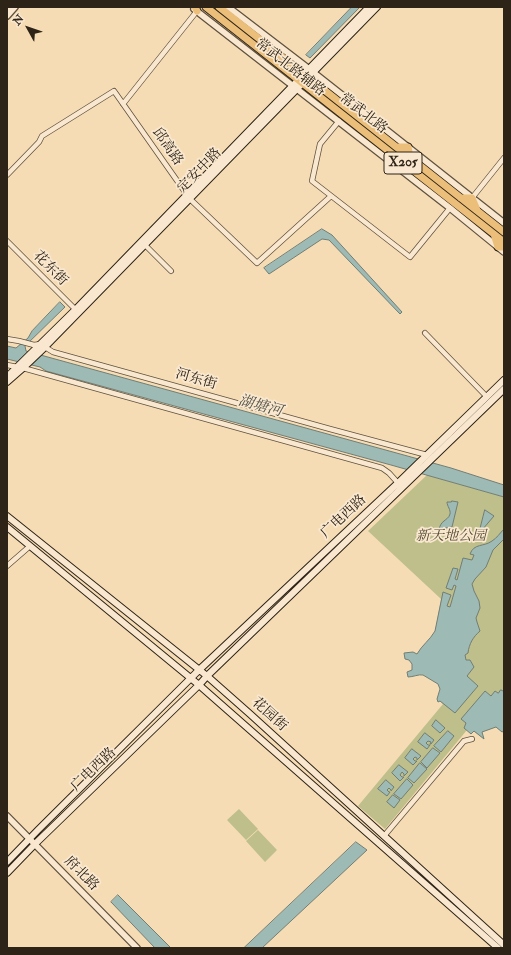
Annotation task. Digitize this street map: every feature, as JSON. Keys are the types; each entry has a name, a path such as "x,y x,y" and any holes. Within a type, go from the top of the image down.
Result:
{"main road":[{"name":"常武北路","path":"206,7 298,84 494,234 502,245"},
{"name":"常武北路","path":"219,7 309,73 410,158 504,232"},
{"name":"定安中路","path":"309,73 369,7"},
{"name":"定安中路","path":"22,366 298,84 377,7"},
{"path":"397,147 408,148 410,158"},
{"path":"461,198 472,198 478,211"},
{"path":"7,377 22,366"},
{"path":"7,382 22,366"},
{"name":"广电西路","path":"7,862 191,678 398,483 504,380"},
{"name":"广电西路","path":"7,873 207,676 504,390"},
{"name":"花园街","path":"7,516 207,676 504,945"},
{"name":"花园街","path":"7,527 191,678 498,948"}],"street":[{"path":"7,16 16,7"},
{"name":"常武北路辅路","path":"228,7 309,73 504,223"},
{"path":"123,104 195,8"},
{"name":"常武北路辅路","path":"195,8 298,84 339,121 450,208 502,245 504,252"},
{"name":"邱高路","path":"7,175 39,142 42,136 114,91 189,196 257,263 331,196"},
{"path":"339,121 320,144 312,181 331,196 410,257 450,208"},
{"path":"472,198 504,158"},
{"name":"花东街","path":"7,241 77,311"},
{"path":"143,243 171,271"},
{"path":"425,333 487,397"},
{"name":"河东街","path":"7,339 19,341 53,352 425,457"},
{"path":"7,365 22,366 382,468 398,483"},
{"path":"7,566 30,546"},
{"path":"384,836 464,741 472,739"},
{"name":"府北路","path":"7,816 137,948"}],"green space":[{"name":"新天地公园","path":"427,475 504,497 504,731 502,732 496,727 482,732 484,739 473,731 471,734 467,730 385,829 358,806 443,704 440,701 438,702 437,699 440,689 430,639 435,631 441,599 368,531"},
{"path":"239,809 258,829 246,840 227,820"},
{"path":"258,830 277,850 265,862 246,841"}],"water":[{"path":"352,7 360,7 310,58 306,55"},
{"path":"322,229 332,235 402,312 400,314 329,240 322,239 269,274 264,268"},
{"path":"60,302 65,307 25,346 26,351 451,468 504,485 504,497 7,359 7,346 16,348 28,338 32,331"},
{"path":"447,502 458,502 452,527 439,529 441,524 450,514"},
{"path":"485,510 494,516 482,530 480,530"},
{"path":"504,529 504,539 493,550 486,567 472,584 479,601 480,608 476,618 480,631 473,638 468,653 465,655 466,660 470,660 474,667 467,676 478,686 455,713 440,701 438,702 437,699 440,689 438,684 423,675 408,677 407,672 412,670 412,664 409,660 405,659 404,653 413,652 417,654 435,631 443,592 451,595 447,606 450,607 456,586 454,585 452,590 446,588 453,568 458,569 455,579 457,580 463,558 472,560 474,555 470,554 474,548 489,543"},
{"path":"501,690 504,690 504,731 502,732 496,727 482,732 484,739 474,731 471,734 464,728 466,723 461,719 485,691 491,696 495,691 498,693"},
{"path":"436,720 445,728 440,733 432,726"},
{"path":"448,731 454,736 441,752 434,746"},
{"path":"425,733 434,740 431,744 431,742 428,741 426,743 430,745 427,749 418,742"},
{"path":"433,748 440,753 427,768 421,762"},
{"path":"412,749 421,756 417,760 415,757 413,759 417,761 413,765 405,758"},
{"path":"420,763 427,769 414,783 408,778"},
{"path":"399,765 408,772 404,776 402,772 400,775 404,777 400,781 392,773"},
{"path":"407,779 413,785 401,799 394,794"},
{"path":"386,780 394,787 391,791 389,788 387,790 390,792 387,796 378,789"},
{"path":"393,795 400,800 394,808 387,802"},
{"path":"356,842 367,850 262,948 244,948"},
{"path":"118,895 171,948 155,948 111,902"}],"water label":[{"name":"湖塘河","path":"260,407"}]}
